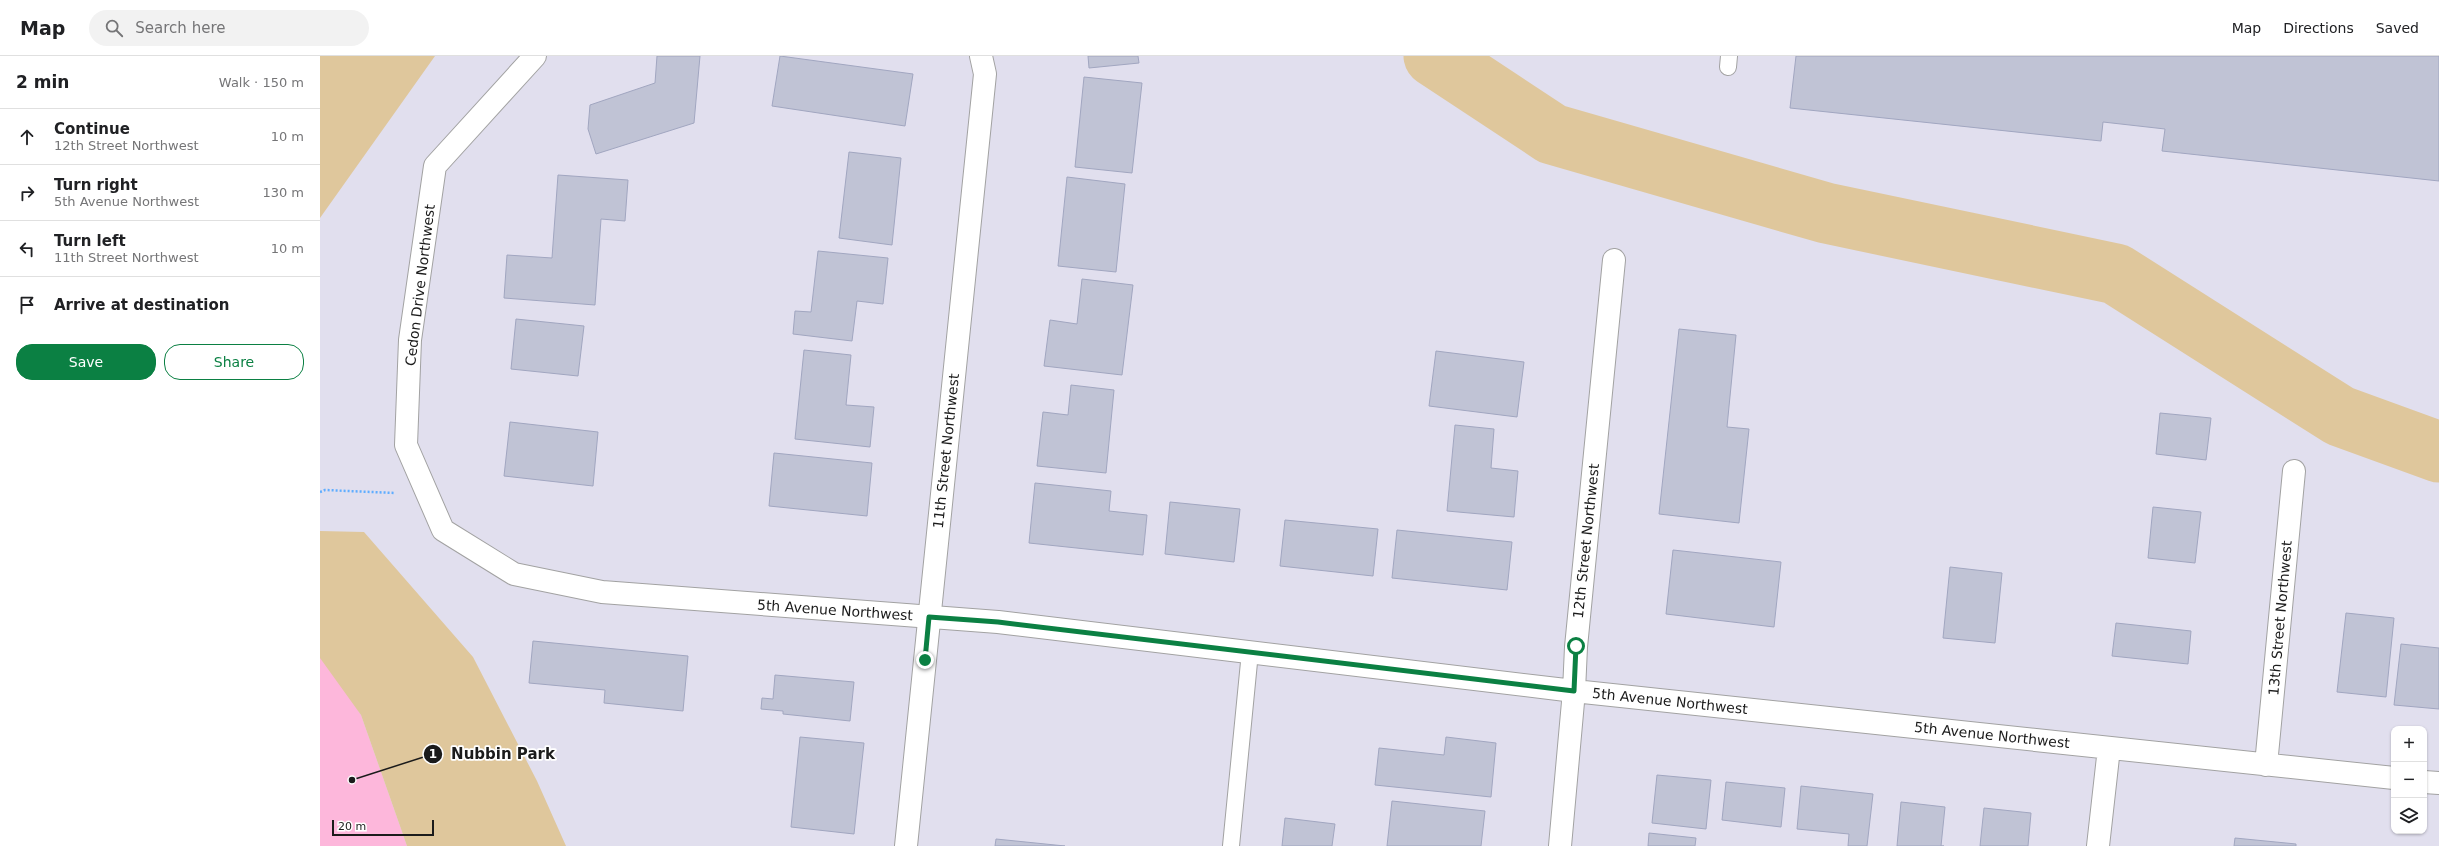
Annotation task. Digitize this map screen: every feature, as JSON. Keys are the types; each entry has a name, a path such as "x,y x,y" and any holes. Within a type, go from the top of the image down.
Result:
{"street":[{"name":"Cedon Drive Northwest","path":"476,550 443,530 406,445 410,340 435,166 535,56"},
{"name":"11th Street Northwest","path":"906,846 984,74 982,56"},
{"name":"12th Street Northwest","path":"1560,846 1574,691 1576,646 1614,260"},
{"name":"13th Street Northwest","path":"2266,765 2294,471"},
{"name":"5th Avenue Northwest","path":"476,550 514,574 602,592 998,622 1574,691 2391,778"},
{"path":"2098,846 2109,748"},
{"path":"2427,782 2439,783"}],"lane":[{"path":"1231,846 1250,652"}],"path":[{"path":"320,492 325,490 427,494"}],"shaded area":[{"path":"320,56 435,56 320,218"},
{"path":"320,531 364,532 473,657 537,781 566,846 407,846 361,715 320,658"},
{"path":"320,650 361,715 407,846 320,846"}],"building":[{"path":"657,56 700,56 694,123 596,154 588,129 590,105 655,83"},
{"path":"780,56 913,74 905,126 772,106"},
{"path":"1088,56 1138,56 1139,63 1089,68"},
{"path":"1796,56 2439,56 2439,181 2162,151 2165,129 2103,122 2101,141 1790,108"},
{"path":"1084,77 1142,83 1132,173 1075,167"},
{"path":"849,152 901,158 892,245 839,238"},
{"path":"558,175 628,180 625,221 601,219 595,305 504,298 507,255 552,258"},
{"path":"1067,177 1125,184 1116,272 1058,266"},
{"path":"818,251 888,258 883,304 857,301 852,341 793,334 795,311 811,312"},
{"path":"1082,279 1133,285 1122,375 1044,366 1050,320 1077,324"},
{"path":"516,319 584,326 578,376 511,369"},
{"path":"1679,329 1736,335 1727,427 1749,429 1739,523 1659,514"},
{"path":"804,350 851,355 846,405 874,407 870,447 795,439"},
{"path":"1436,351 1524,362 1517,417 1429,406"},
{"path":"1071,385 1114,390 1106,473 1037,466 1043,412 1068,415"},
{"path":"2160,413 2211,418 2206,460 2156,454"},
{"path":"510,422 598,432 593,486 504,476"},
{"path":"1455,425 1494,429 1491,468 1518,471 1514,517 1447,511"},
{"path":"774,453 872,463 867,516 769,506"},
{"path":"1035,483 1111,491 1109,511 1147,515 1143,555 1029,543"},
{"path":"1170,502 1240,509 1234,562 1165,554"},
{"path":"2153,507 2201,512 2195,563 2148,558"},
{"path":"1285,520 1378,529 1373,576 1280,566"},
{"path":"1397,530 1512,542 1507,590 1392,578"},
{"path":"1673,550 1781,562 1774,627 1666,614"},
{"path":"1950,567 2002,573 1995,643 1943,638"},
{"path":"2346,613 2394,618 2386,697 2337,692"},
{"path":"2116,623 2191,631 2188,664 2112,656"},
{"path":"533,641 688,656 683,711 604,703 605,690 529,683"},
{"path":"2401,644 2439,648 2439,709 2394,705"},
{"path":"775,675 854,682 850,721 783,714 783,711 761,709 762,698 773,699"},
{"path":"800,737 864,743 854,834 791,827"},
{"path":"1446,737 1496,743 1491,797 1375,785 1379,748 1444,755"},
{"path":"1657,775 1711,780 1706,829 1652,823"},
{"path":"1726,782 1785,788 1781,827 1722,820"},
{"path":"1801,786 1873,794 1867,846 1848,846 1849,834 1797,829"},
{"path":"1392,801 1485,811 1481,846 1387,846"},
{"path":"1901,802 1945,807 1941,846 1897,846"},
{"path":"1984,808 2031,813 2028,846 1980,846"},
{"path":"1285,818 1335,824 1332,846 1282,846"},
{"path":"1649,833 1696,838 1695,846 1648,846"},
{"path":"2235,838 2296,844 2296,846 2234,846"},
{"path":"996,839 1065,846 995,846"}],"waterway":[{"path":"1434,56 1552,134 1826,213 2116,274 2340,416 2439,452"}],"place":[{"name":"Nubbin Park","path":"352,780"}],"route":[{"path":"925,660 929,617 998,622 1574,691 1576,646"}]}
